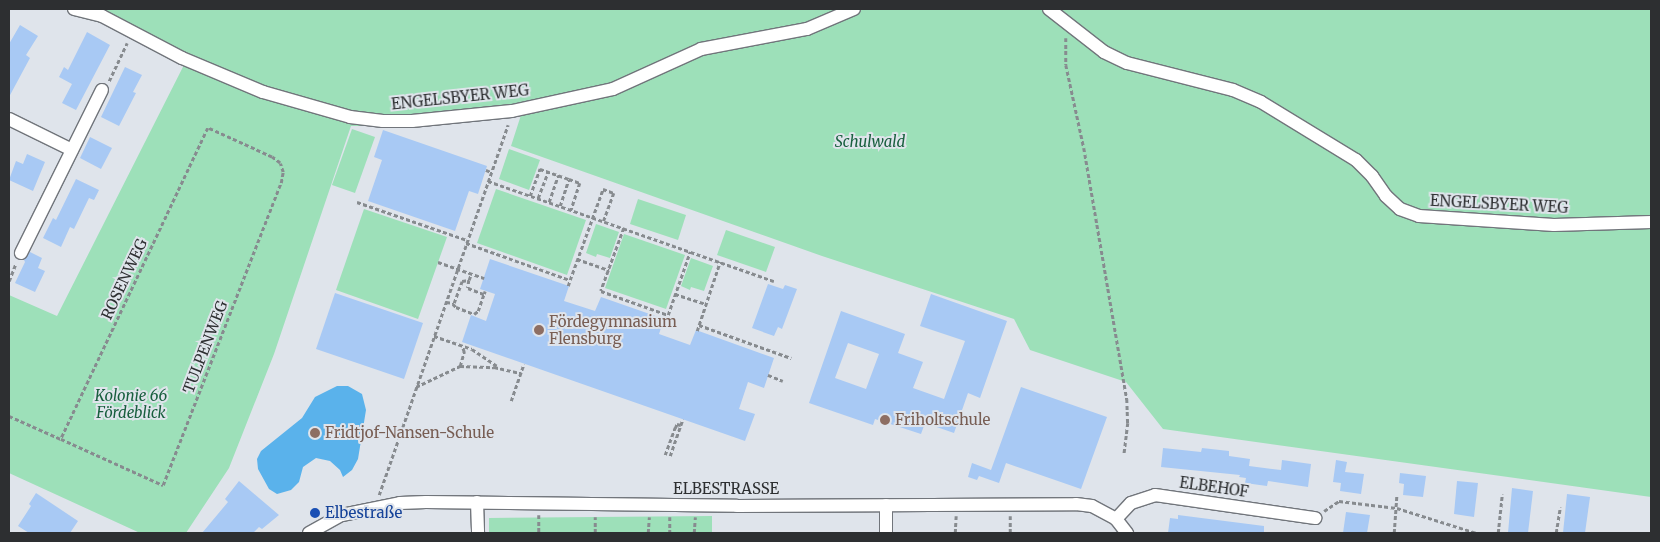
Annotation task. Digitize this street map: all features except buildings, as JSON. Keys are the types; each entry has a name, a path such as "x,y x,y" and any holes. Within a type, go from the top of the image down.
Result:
{"street":[{"name":"ENGELSBYER WEG","path":"74,9 102,16 182,58 264,92 350,117 383,121 412,121 512,112 613,89 702,49 807,29 854,9"},
{"name":"ENGELSBYER WEG","path":"1049,9 1104,52 1127,63 1233,90 1261,102 1356,160 1400,209 1419,216 1554,225 1651,222"},
{"path":"21,253 102,90"},
{"path":"9,119 72,150"},
{"name":"ELBEHOF","path":"1116,519 1131,503 1155,495 1315,518"},
{"path":"477,502 478,533"},
{"name":"ELBESTRASSE","path":"309,533 342,515 400,503 1084,505 1092,506 1116,519"},
{"path":"886,505 886,533"},
{"path":"1116,519 1127,533"}],"path":[{"path":"1065,22 1066,65 1084,148 1127,400 1128,423 1124,454"},
{"path":"102,90 109,80 132,33"},
{"path":"374,508 512,112"},
{"name":"ROSENWEG","path":"61,439 208,128"},
{"name":"TULPENWEG","path":"9,416 164,484 283,172 280,163 272,157 208,128"},
{"path":"530,196 540,169 580,183 571,210"},
{"path":"486,170 491,172"},
{"path":"538,198 548,172"},
{"path":"549,202 558,176"},
{"path":"560,206 569,179"},
{"path":"488,181 774,281"},
{"path":"568,286 602,189 614,193 604,221"},
{"path":"357,202 570,280"},
{"path":"624,228 601,291 668,315 690,252"},
{"path":"9,281 21,253"},
{"path":"577,259 609,270"},
{"path":"438,262 484,278"},
{"path":"697,331 720,262"},
{"path":"446,302 453,304 456,308 476,313 485,292 468,288 471,274"},
{"path":"453,304 462,281 469,280"},
{"path":"676,294 706,304"},
{"path":"699,325 791,358"},
{"path":"434,336 478,353 501,368"},
{"path":"460,345 464,352 460,366"},
{"path":"511,401 524,364"},
{"path":"416,387 460,366 501,368 521,373"},
{"path":"768,376 782,380"},
{"path":"670,456 683,419"},
{"path":"665,455 674,428 678,424 681,425"},
{"path":"1394,533 1397,494"},
{"path":"1498,533 1502,494"},
{"path":"1315,518 1339,501 1397,508 1477,533"},
{"path":"539,503 539,533"},
{"path":"595,533 596,504"},
{"path":"955,533 956,504"},
{"path":"1010,533 1011,504"},
{"path":"1556,533 1560,507"},
{"path":"707,533 720,533"}],"green space":[{"path":"93,9 1651,9 1651,497 1163,429 1126,382 1030,350 1014,319 822,256 511,146 521,115 410,126 351,126 274,354 229,468 186,533 140,533 9,473 9,295 57,316 189,55"},
{"path":"352,129 375,137 355,193 332,185"},
{"path":"509,149 540,160 529,190 499,179"},
{"path":"496,189 586,220 567,275 477,243"},
{"path":"638,199 686,215 678,240 630,224"},
{"path":"364,209 447,237 418,319 336,290"},
{"path":"596,224 619,232 610,258 597,254 596,257 586,253"},
{"path":"726,230 775,247 766,272 717,255"},
{"path":"624,234 685,255 666,309 605,288"},
{"path":"691,258 713,266 704,291 691,287 690,290 681,286"},
{"path":"712,516 712,533 489,533 489,518"}],"water":[{"path":"337,386 348,386 362,394 366,410 358,459 352,470 343,477 340,470 330,461 316,458 303,467 299,482 291,490 277,494 269,489 258,469 257,459 261,451 302,418 315,397"}],"place":[{"name":"Fördegymnasium Flensburg","path":"539,330"},
{"name":"Friholtschule","path":"885,420"},
{"name":"Fridtjof-Nansen-Schule","path":"315,433"},
{"name":"Elbestraße","path":"315,513"}],"park label":[{"name":"Schulwald","path":"870,142"},
{"name":"Kolonie 66 Fördeblick","path":"131,404"}]}
